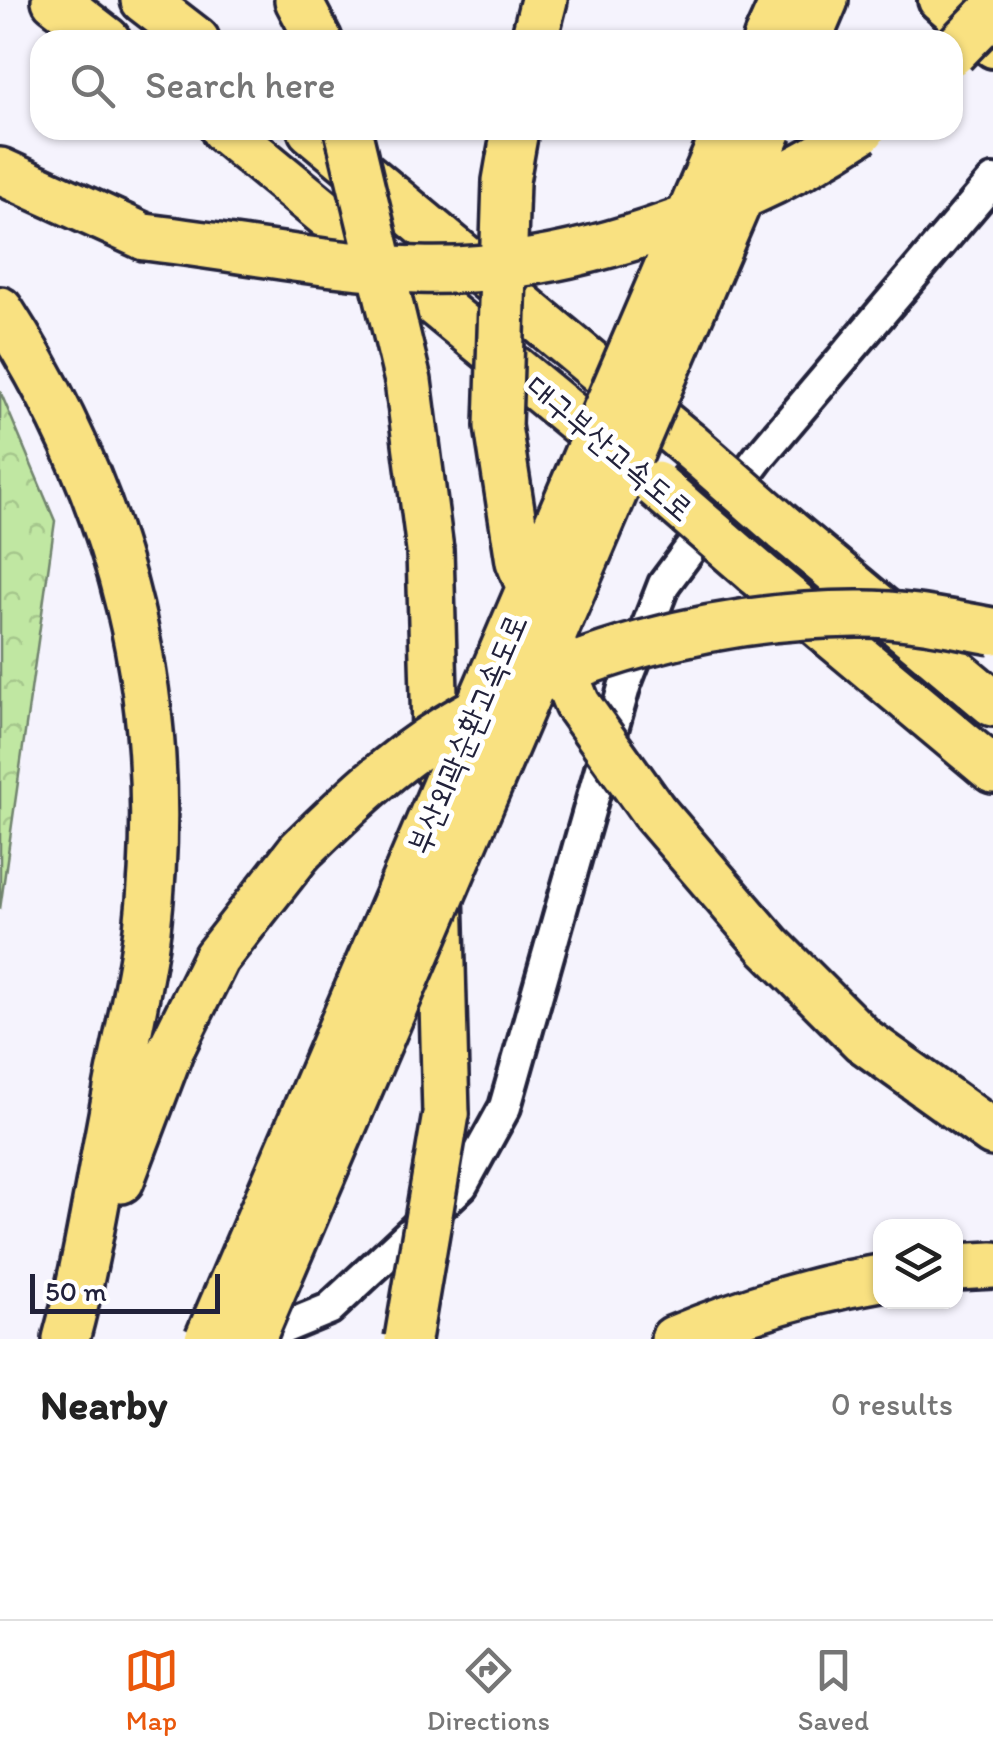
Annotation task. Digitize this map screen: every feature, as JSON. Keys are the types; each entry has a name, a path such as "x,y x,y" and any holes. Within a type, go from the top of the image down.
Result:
{"highway":[{"path":"55,0 94,30"},
{"path":"144,0 183,30"},
{"path":"298,0 313,30"},
{"path":"536,30 544,0"},
{"path":"770,30 784,0"},
{"path":"812,30 825,0"},
{"path":"963,42 993,11"},
{"name":"대구부산고속도로","path":"236,140 656,485 993,770"},
{"name":"대구부산고속도로","path":"323,140 993,703"},
{"path":"350,140 408,382 430,550 446,1114 408,1339"},
{"path":"513,140 506,181 498,426 519,561 578,704 654,812 770,946 863,1040 993,1133"},
{"name":"부산외곽순환고속도로","path":"208,1339 722,140"},
{"name":"부산외곽순환고속도로","path":"254,1339 765,140"},
{"path":"0,171 145,236 418,270 564,254 666,227 782,180 846,140"},
{"path":"0,310 28,354 109,526 146,679 156,783 147,931 69,1330"},
{"path":"69,1330 170,1051 216,958 300,851 392,766 444,729 516,690 589,661 674,636 768,619 860,613 993,631"},
{"path":"963,1266 993,1264"},
{"path":"674,1339 745,1310 826,1287 873,1279"}],"main road":[{"path":"939,0 993,47"}],"street":[{"path":"254,1339 329,1309 462,1185 505,1106 625,684 664,584 759,457 993,181"}],"green space":[{"path":"0,391 55,521 0,909"}]}
